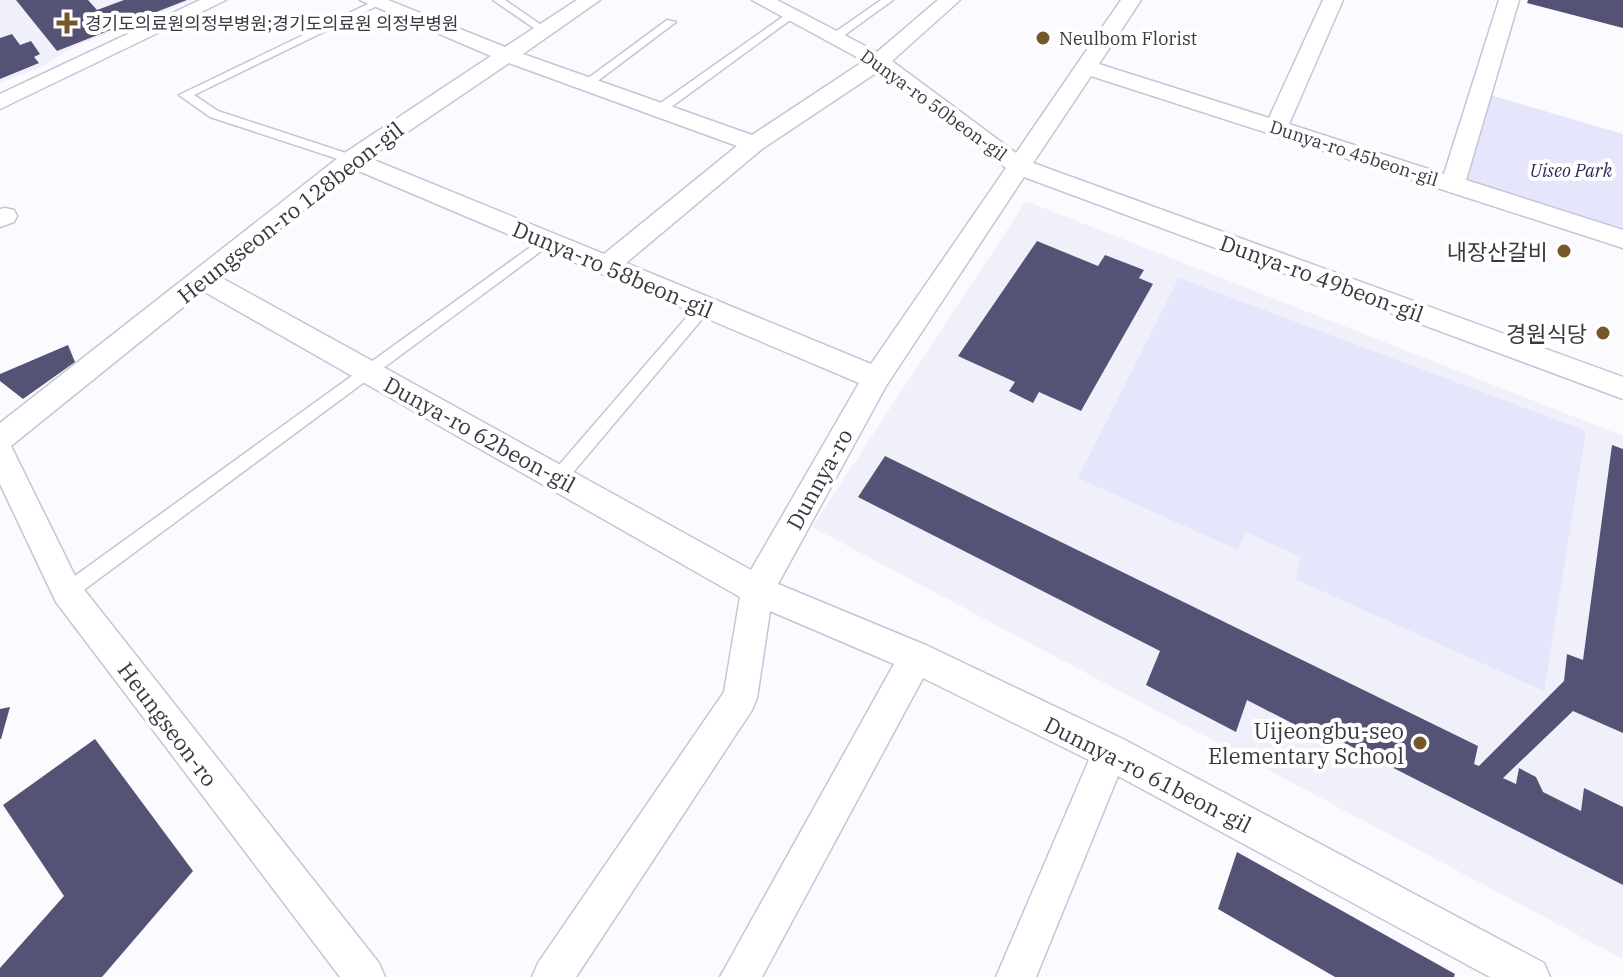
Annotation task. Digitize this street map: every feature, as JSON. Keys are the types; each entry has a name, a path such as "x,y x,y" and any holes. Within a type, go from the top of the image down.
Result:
{"street":[{"path":"0,102 216,0"},
{"name":"Heungseon-ro 128beon-gil","path":"0,439 351,159 504,54 590,0"},
{"name":"Dunya-ro 50beon-gil","path":"762,0 879,61 1020,167"},
{"path":"605,267 754,144 879,61 950,0"},
{"name":"Dunnya-ro","path":"552,977 740,698 757,590 876,378 1131,0"},
{"path":"1276,128 1333,0"},
{"path":"1453,184 1509,0"},
{"path":"374,2 504,54 754,144"},
{"name":"Dunya-ro 45beon-gil","path":"1086,67 1623,239"},
{"name":"Dunya-ro 58beon-gil","path":"351,159 876,378"},
{"name":"Dunya-ro 49beon-gil","path":"1020,167 1623,388"},
{"name":"Dunya-ro 62beon-gil","path":"203,279 757,590"},
{"name":"Heungseon-ro","path":"0,453 67,592 365,977"},
{"name":"Dunnya-ro 61beon-gil","path":"757,590 916,657 1110,752 1530,977"},
{"path":"740,977 916,657"},
{"path":"1016,977 1110,752"}],"lane":[{"path":"498,0 542,29"},
{"path":"835,37 888,0"},
{"path":"351,159 214,114 185,95 374,2"},
{"path":"659,110 792,15"},
{"path":"587,84 671,22"},
{"path":"67,592 365,370 547,240"},
{"path":"559,477 703,308"}],"shaded area":[{"name":"경기도의료원의정부병원;경기도의료원 의정부병원","path":"0,0 194,0 73,47 42,67 0,83"},
{"name":"Uijeongbu-seo Elementary School","path":"1026,201 1623,436 1623,959 812,527"}],"green space":[{"name":"Uiseo Park","path":"1483,93 1623,134 1623,239 1453,184"},
{"path":"1179,278 1586,431 1544,691 1295,579 1301,557 1246,532 1238,550 1078,478"}],"building":[{"path":"16,0 88,0 97,10 124,0 187,0 57,51"},
{"path":"1528,0 1623,0 1623,28 1527,3"},
{"path":"12,34 20,45 31,41 40,54 34,57 39,63 0,79 0,38"},
{"path":"1037,241 1098,266 1105,255 1144,270 1139,278 1153,284 1081,411 1039,392 1033,403 1009,391 1015,382 958,356"},
{"path":"68,345 75,362 23,399 0,381 0,374"},
{"path":"1612,445 1623,449 1623,733 1573,711 1503,778 1516,784 1519,768 1536,777 1543,792 1581,811 1584,788 1623,807 1623,885 1311,726 1309,732 1247,700 1236,732 1146,685 1160,651 858,497 885,456 1478,746 1474,764 1479,766 1564,681 1567,654 1583,660"},
{"path":"10,707 1,739 0,739 0,709"},
{"path":"95,739 193,871 102,977 0,977 0,968 64,896 3,805"},
{"path":"1237,852 1455,974 1454,977 1335,977 1218,909"}],"place":[{"name":"경기도의료원의정부병원;경기도의료원 의정부병원","path":"67,23"},
{"name":"Neulbom Florist","path":"1043,38"},
{"name":"내장산갈비","path":"1564,251"},
{"name":"경원식당","path":"1603,333"},
{"name":"Uijeongbu-seo Elementary School","path":"1420,743"}]}
